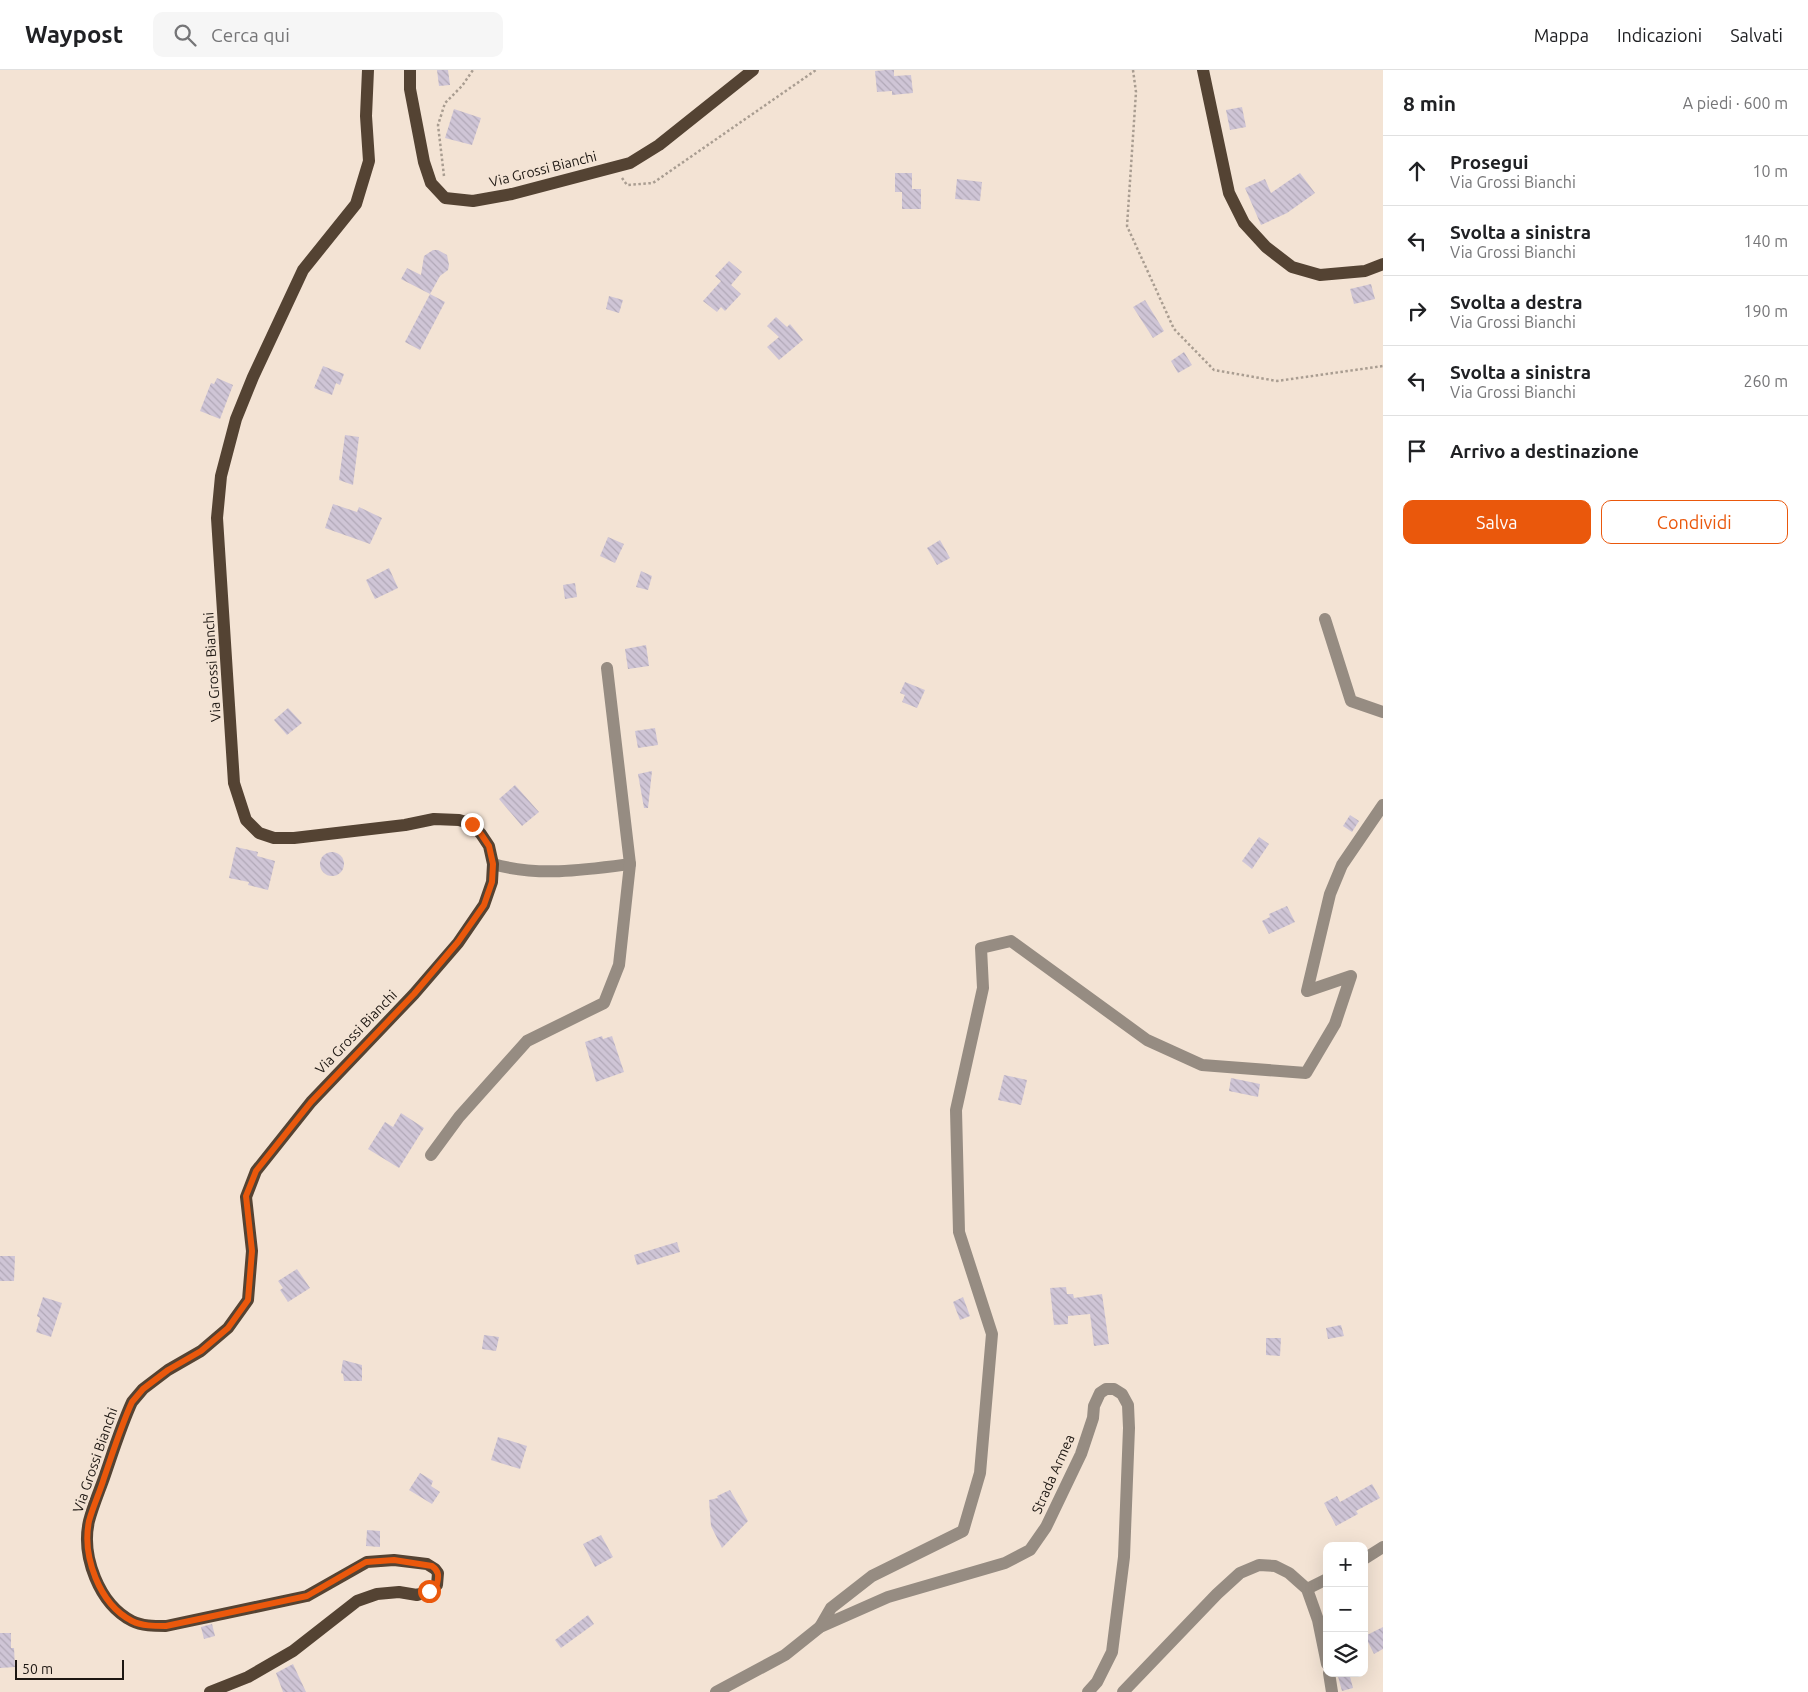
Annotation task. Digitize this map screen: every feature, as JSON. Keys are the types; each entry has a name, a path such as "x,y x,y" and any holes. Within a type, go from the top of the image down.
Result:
{"main road":[{"name":"Via Grossi Bianchi","path":"210,1692 248,1677 293,1651 358,1601 377,1594 399,1592 417,1594 429,1591 437,1584 438,1573 436,1569 427,1564 394,1560 366,1562 307,1596 166,1626 148,1626 133,1622 119,1613 110,1603 97,1583 88,1551 89,1522 132,1402 143,1389 168,1370 201,1351 228,1328 248,1300 252,1251 246,1196 256,1171 311,1102 414,994 458,942 484,905 492,882 493,864 489,846 472,824 459,820 434,818 405,825 294,838 274,838 259,833 246,820 234,783 217,518 221,476 240,410 253,377 303,270 356,204 369,161 366,116 368,70"},
{"path":"410,70 410,89 424,162 430,183 445,198"},
{"name":"Via Grossi Bianchi","path":"445,198 473,201 502,196 630,163 659,145 752,70"},
{"path":"1203,70 1228,193 1244,223 1266,248 1292,267 1320,276 1365,271 1383,264"}],"street":[{"path":"1325,619 1351,701 1383,712"},
{"path":"431,1155 459,1117 527,1041 604,1003 619,965 630,864 607,668"},
{"path":"820,1627 831,1608 872,1576 963,1531 980,1473 992,1334 959,1232 956,1110 983,988 981,948 1011,941 1147,1040 1202,1065 1306,1073 1334,1024 1351,976 1306,991 1330,894 1342,866 1383,806"},
{"path":"493,864 511,869 568,872 630,864"},
{"name":"Strada Armea","path":"716,1692 785,1655 820,1627 888,1596 1005,1563 1030,1550 1046,1527 1081,1454 1094,1418 1094,1406 1100,1393 1106,1389 1114,1389 1122,1394 1128,1405 1129,1428 1124,1557 1112,1652 1097,1682 1088,1692"},
{"path":"1368,1556 1383,1547"},
{"path":"1123,1692 1217,1594 1240,1573 1259,1565 1275,1566 1289,1573 1307,1589 1318,1620 1323,1644"},
{"path":"1307,1589 1323,1581"},
{"path":"1330,1677 1332,1692"}],"path":[{"path":"445,198 438,125 445,103 462,86 473,70"},
{"path":"614,167 627,185 653,183 816,70"},
{"path":"1132,70 1136,92 1128,226 1174,329 1214,370 1277,380 1383,366"}],"building":[{"path":"437,70 448,70 450,85 439,86"},
{"path":"894,70 894,76 911,75 913,93 892,95 892,91 877,92 875,71"},
{"path":"1242,107 1246,127 1230,130 1226,110"},
{"path":"454,109 481,118 472,145 445,138"},
{"path":"895,173 912,173 912,189 921,189 921,209 902,209 902,192 895,192"},
{"path":"1300,173 1315,193 1287,213 1261,225 1245,188 1265,179 1271,193"},
{"path":"957,179 982,182 980,201 955,199"},
{"path":"433,250 438,250 447,255 449,265 448,270 440,276 430,294 401,279 407,268 421,275 424,256"},
{"path":"729,261 742,272 731,285 741,294 725,311 721,307 717,312 703,301 721,281 715,276"},
{"path":"1371,284 1375,299 1354,304 1350,289"},
{"path":"430,294 445,302 420,350 405,342"},
{"path":"609,296 623,300 619,313 606,309"},
{"path":"1145,300 1164,331 1153,338 1133,307"},
{"path":"776,317 787,327 790,324 803,340 779,360 767,347 779,337 767,326"},
{"path":"1184,352 1192,365 1178,373 1171,361"},
{"path":"323,366 344,374 340,385 336,383 332,395 314,388"},
{"path":"217,378 233,385 220,419 200,411 211,383 214,384"},
{"path":"345,435 359,437 353,485 339,480"},
{"path":"333,504 357,512 359,507 382,518 370,544 325,528"},
{"path":"608,537 624,544 615,563 600,556"},
{"path":"940,540 950,558 937,565 927,548"},
{"path":"389,568 398,588 375,599 366,580"},
{"path":"641,571 652,576 648,590 636,587"},
{"path":"575,583 577,597 565,599 563,585"},
{"path":"646,645 649,666 628,669 625,649"},
{"path":"905,682 925,690 917,708 902,702 905,695 900,693"},
{"path":"288,708 302,723 287,735 274,720"},
{"path":"655,728 658,745 638,748 635,731"},
{"path":"652,771 648,808 644,808 638,774"},
{"path":"515,785 539,812 522,826 499,799"},
{"path":"1350,815 1359,821 1352,832 1343,826"},
{"path":"1259,837 1269,844 1252,869 1242,861"},
{"path":"236,847 258,852 257,856 275,861 268,890 248,885 249,882 229,878"},
{"path":"332,852 337,853 343,859 343,869 337,875 332,876 327,875 321,869 320,864 321,859 327,853"},
{"path":"1287,906 1295,922 1269,934 1262,921 1270,917 1269,914"},
{"path":"602,1036 603,1039 612,1036 624,1072 596,1082 585,1042"},
{"path":"1004,1075 1027,1080 1021,1105 998,1100"},
{"path":"1231,1078 1260,1084 1258,1097 1229,1091"},
{"path":"401,1113 424,1128 399,1168 368,1149 385,1122 393,1127"},
{"path":"677,1242 680,1252 637,1265 634,1255"},
{"path":"0,1256 15,1256 14,1281 0,1281"},
{"path":"297,1269 310,1288 288,1302 280,1290 283,1288 278,1281"},
{"path":"1066,1287 1067,1294 1073,1294 1074,1298 1102,1294 1109,1344 1094,1346 1090,1314 1068,1316 1068,1324 1054,1325 1050,1288"},
{"path":"43,1297 62,1303 51,1337 36,1332 40,1318 37,1316"},
{"path":"963,1297 970,1316 960,1320 953,1302"},
{"path":"1341,1325 1344,1336 1328,1339 1326,1328"},
{"path":"484,1335 499,1337 496,1351 482,1349"},
{"path":"1266,1338 1281,1338 1280,1356 1266,1355"},
{"path":"343,1360 362,1365 362,1381 344,1381 343,1374 341,1373"},
{"path":"498,1437 527,1446 520,1469 491,1460"},
{"path":"420,1473 433,1481 431,1486 440,1492 432,1504 409,1490"},
{"path":"1372,1484 1380,1498 1356,1511 1358,1514 1336,1526 1324,1503 1337,1496 1340,1502"},
{"path":"730,1490 748,1521 722,1548 711,1526 709,1500 718,1498 717,1496"},
{"path":"367,1530 380,1531 380,1547 366,1546"},
{"path":"601,1535 613,1557 595,1567 583,1544"},
{"path":"588,1615 594,1624 561,1648 555,1640"},
{"path":"212,1624 215,1636 204,1639 201,1627"},
{"path":"1383,1627 1383,1649 1374,1654 1368,1642 1368,1634"},
{"path":"0,1633 11,1633 11,1648 14,1648 15,1667 0,1668"},
{"path":"293,1664 306,1692 283,1692 276,1673"},
{"path":"1338,1677 1350,1677 1353,1688 1342,1691"}],"route":[{"path":"429,1591 437,1584 439,1577 436,1569 432,1566 394,1560 366,1562 307,1596 166,1626 148,1626 133,1622 119,1613 97,1583 88,1551 89,1522 132,1402 143,1389 168,1370 201,1351 228,1328 248,1300 252,1251 246,1196 256,1171 311,1102 369,1039 414,994 458,942 484,905 492,882 493,864 489,846 472,824"}]}
